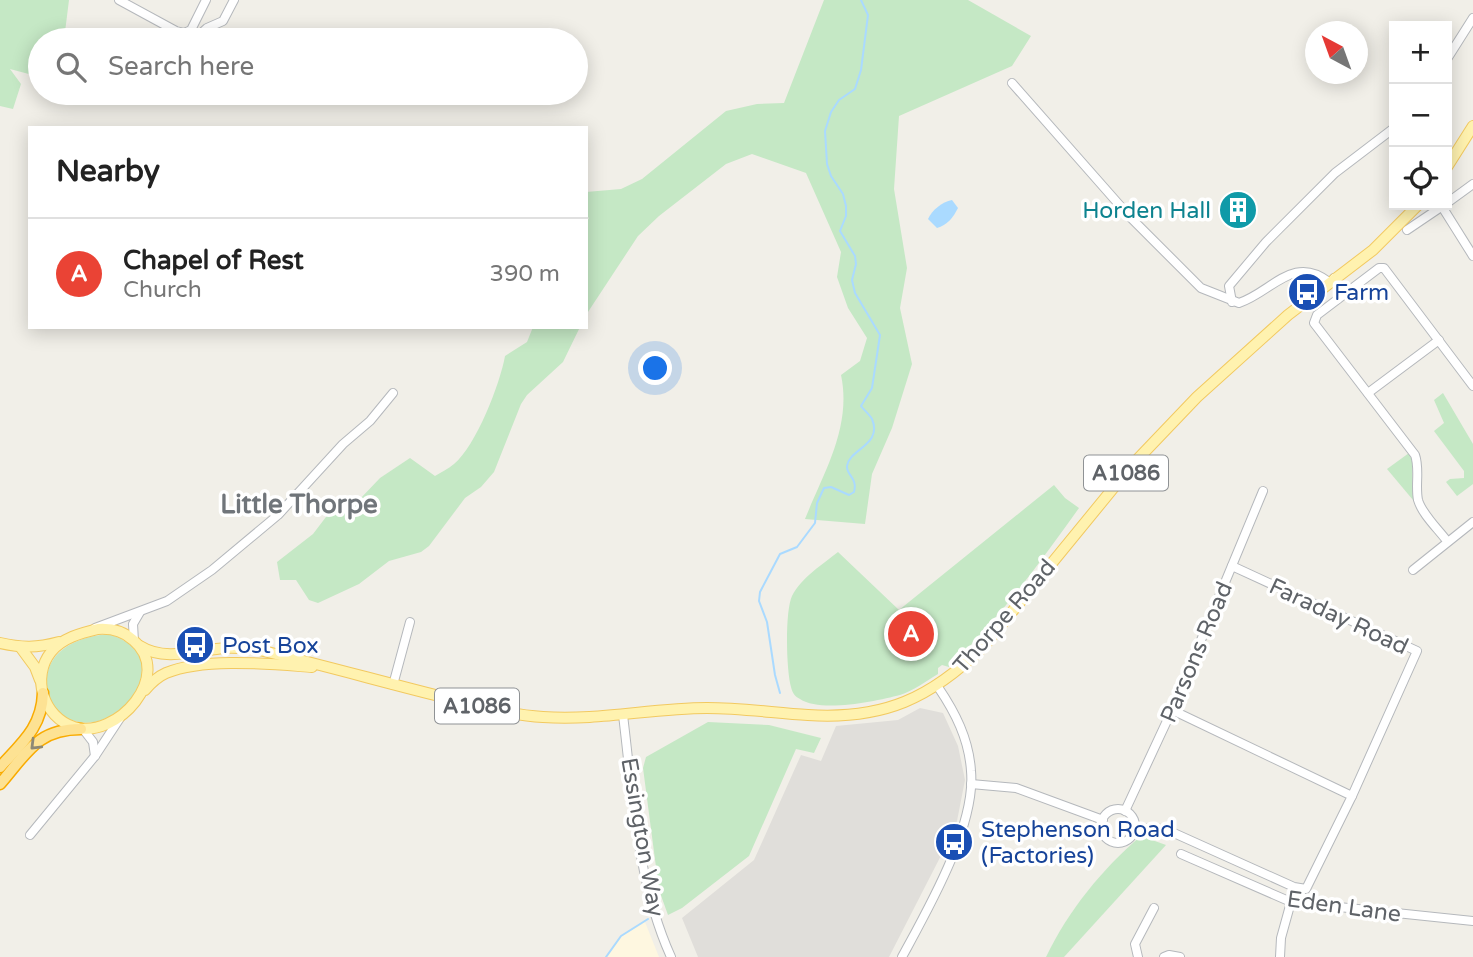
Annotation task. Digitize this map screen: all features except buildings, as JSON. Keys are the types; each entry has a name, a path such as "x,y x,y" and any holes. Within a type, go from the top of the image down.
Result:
{"highway":[{"path":"0,767 37,724 41,715 43,693"},
{"path":"0,784 47,734 62,729 82,729"}],"main road":[{"path":"1452,159 1473,126"},
{"name":"Thorpe Road","path":"137,643 150,652 163,655 227,648 259,650 393,685 542,717 623,715 706,708 820,716 854,715 898,705 937,687 984,646 1125,474 1196,397 1238,358 1332,280 1373,250 1413,210"},
{"path":"0,643 32,648 90,631 117,631 137,643 146,658 148,668 142,693 123,713 105,726 82,729 60,720 52,712 35,667 21,648"},
{"path":"41,681 50,653 66,639"},
{"name":"Thorpe Road","path":"142,693 157,677 165,673 201,666 248,663 335,669"}],"street":[{"path":"192,28 206,0"},
{"path":"207,28 223,21 234,0"},
{"path":"122,1 136,4 170,28"},
{"path":"1452,52 1473,18"},
{"path":"1012,83 1130,217 1201,288 1239,303 1249,300 1293,273 1317,274 1332,280 1346,293"},
{"path":"1232,302 1229,286 1266,242 1335,173 1389,132"},
{"path":"1452,198 1473,184"},
{"path":"1407,230 1435,210"},
{"path":"1446,210 1473,256"},
{"path":"1447,541 1420,506 1415,455 1314,323 1317,315 1379,268 1384,268 1473,386"},
{"path":"1368,393 1439,340"},
{"path":"90,631 104,623 167,601 212,570 278,515 343,444 369,422 393,393"},
{"name":"Parsons Road","path":"1125,811 1171,710 1263,491"},
{"path":"1413,570 1473,522"},
{"name":"Faraday Road","path":"1232,566 1418,651 1352,796"},
{"path":"137,643 133,624 140,612"},
{"path":"393,685 410,622"},
{"path":"903,957 935,896 965,818 971,785 970,759 961,725 937,687"},
{"path":"1135,828 1166,829 1294,887 1306,889 1352,796 1171,710"},
{"path":"30,835 95,757 123,713"},
{"name":"Essington Way","path":"623,715 641,853 659,931 671,957"},
{"path":"82,729 93,742 95,757"},
{"path":"971,785 1016,789 1102,820"},
{"path":"1125,811 1132,817 1135,828 1128,841 1116,843 1105,837 1102,820 1110,812 1125,811"},
{"name":"Eden Lane","path":"1181,854 1290,902 1473,921"},
{"path":"1280,957 1281,938 1290,902"},
{"path":"1138,957 1135,944 1154,908"},
{"path":"1164,957 1180,957"}],"shaded area":[{"path":"920,708 943,713 958,746 965,780 957,821 950,838 889,957 698,957 682,918 754,860 801,755 821,761 836,726 898,720"},
{"path":"645,922 659,957 607,957 619,938"}],"green space":[{"path":"0,0 69,0 66,28 28,28 28,74 10,69 21,84 13,109 0,106"},
{"path":"824,0 968,0 1031,36 1012,66 899,116 894,189 907,268 900,308 912,364 892,428 872,474 865,524 805,519 828,466 839,431 843,413 841,375 860,361 867,338 848,308 837,277 841,252 806,173 752,154 726,164 659,216 638,236 588,312 588,192 621,189 642,179 726,111 757,104 784,103"},
{"path":"532,329 579,329 563,362 527,395 521,404 494,472 481,487 465,498 429,546 421,552 389,561 359,584 318,603 309,600 296,580 280,580 277,562 313,534 329,513 351,498 359,500 380,478 410,458 435,476 454,464 471,443 486,414 505,356 527,342"},
{"path":"1443,393 1473,444 1473,484 1457,496 1446,482 1464,478 1464,471 1434,431 1444,423 1434,400"},
{"path":"1409,453 1412,461 1413,500 1387,469"},
{"path":"1054,485 1065,498 1079,508 1002,610 949,667 942,665 938,668 938,674 910,691 878,700 821,705 795,696 789,679 787,654 790,603 801,583 819,566 838,552 899,610"},
{"path":"108,634 131,646 141,662 140,681 131,699 115,713 96,722 76,721 57,710 50,700 46,685 48,670 59,652 67,646 86,638"},
{"path":"708,722 769,725 821,738 814,753 796,749 749,856 682,908 668,915 659,890 643,768 646,757"},
{"path":"1141,836 1166,845 1064,957 1046,957 1087,892 1113,862"}],"water":[{"path":"952,200 958,208 956,212 947,223 937,228 928,219 941,205"}],"waterway":[{"path":"780,693 767,622 759,601 760,592 780,554 797,547 815,523 817,503 824,488 831,487 849,495 854,492 854,483 847,466 853,455 869,441 874,428 872,419 861,406 872,388 880,335 855,293 852,280 855,256 840,231 846,216 846,206 843,194 831,176 827,164 825,131 831,112 839,100 855,89 861,70 868,15 861,0"},
{"path":"606,957 621,936 648,919"}],"place":[{"name":"Horden Hall","path":"1238,210"},
{"name":"Farm","path":"1307,292"},
{"name":"Chapel of Rest","path":"911,634"},
{"name":"Post Box","path":"195,645"},
{"name":"Stephenson Road (Factories)","path":"954,842"}],"district":[{"name":"Little Thorpe","path":"299,504"}]}
